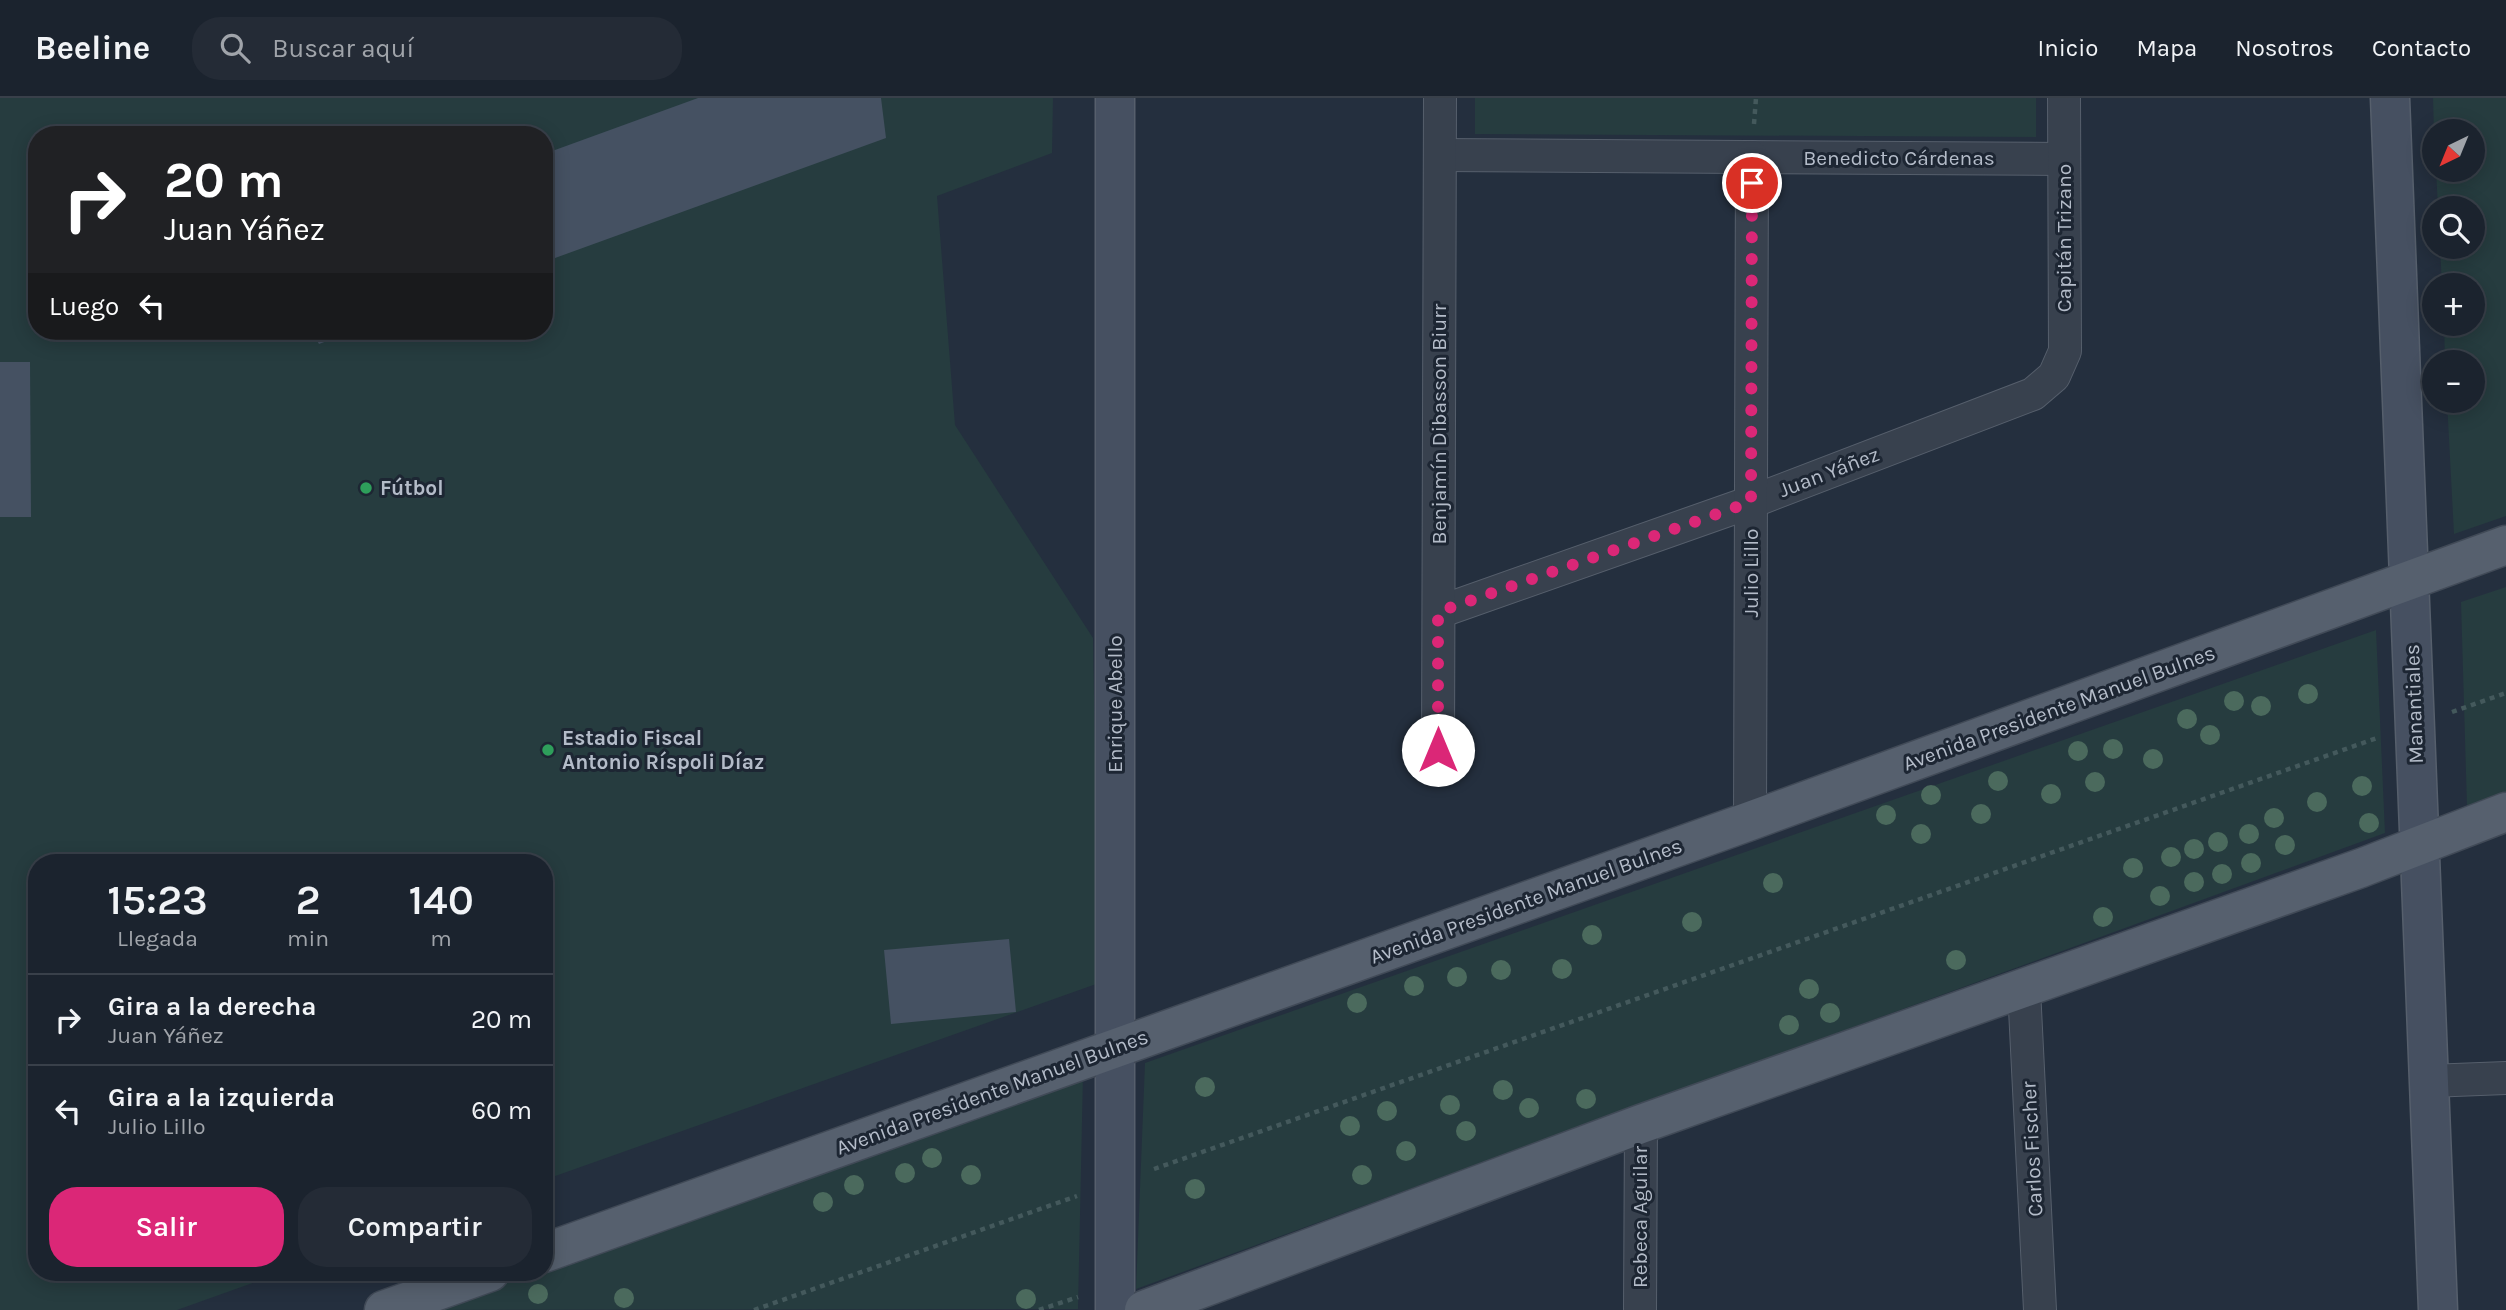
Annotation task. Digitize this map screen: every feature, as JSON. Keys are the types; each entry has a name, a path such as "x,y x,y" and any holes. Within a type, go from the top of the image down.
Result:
{"main road":[{"name":"Enrique Abello","path":"1115,98 1115,1310"},
{"name":"Manantiales","path":"2389,98 2438,1310"},
{"name":"Avenida Presidente Manuel Bulnes","path":"553,1250 1750,821 2506,545"},
{"path":"1144,1310 1641,1124 2361,868 2506,812"},
{"path":"384,1310 464,1281"}],"street":[{"name":"Benjamín Dibasson Biurr","path":"1438,750 1440,98"},
{"name":"Capitán Trizano","path":"2054,376 2065,351 2064,98"},
{"name":"Benedicto Cárdenas","path":"1440,155 2064,159"},
{"name":"Julio Lillo","path":"1750,821 1752,157"},
{"name":"Juan Yáñez","path":"1438,612 1751,502 2033,394 2054,376"},
{"name":"Carlos Fischer","path":"2024,989 2040,1310"},
{"path":"2429,1081 2506,1078"},
{"name":"Rebeca Aguilar","path":"1640,1310 1641,1124"}],"path":[{"path":"754,1310 2506,693"}],"green space":[{"name":"Estadio Fiscal Antonio Ríspoli Díaz","path":"0,98 1053,98 1052,153 937,196 955,425 1093,638 1099,983 553,1177 553,854 28,854 28,1281 258,1281 177,1310 0,1310"},
{"path":"1475,98 2036,98 2036,137 1475,134"},
{"path":"2433,98 2506,98 2506,516 2454,534 2448,413 2485,413 2485,350 2445,350 2444,336 2485,336 2485,273 2441,273 2441,259 2485,259 2485,196 2437,196 2437,182 2485,182 2485,119 2434,119"},
{"path":"2506,587 2506,792 2467,807 2461,602"},
{"path":"2376,630 2385,833 1136,1289 1145,1063"},
{"path":"1083,1075 1078,1309 403,1310 487,1281 553,1281 553,1258"}],"building":[{"path":"698,98 881,98 886,138 553,259 553,151"},
{"path":"0,362 30,362 31,517 0,517"},
{"path":"1009,939 1016,1012 891,1024 884,950"}],"place":[{"name":"Fútbol","path":"366,488"},
{"name":"Estadio Fiscal Antonio Ríspoli Díaz","path":"548,750"}],"route":[{"path":"1438,750 1438,612 1751,502 1752,183"}]}
